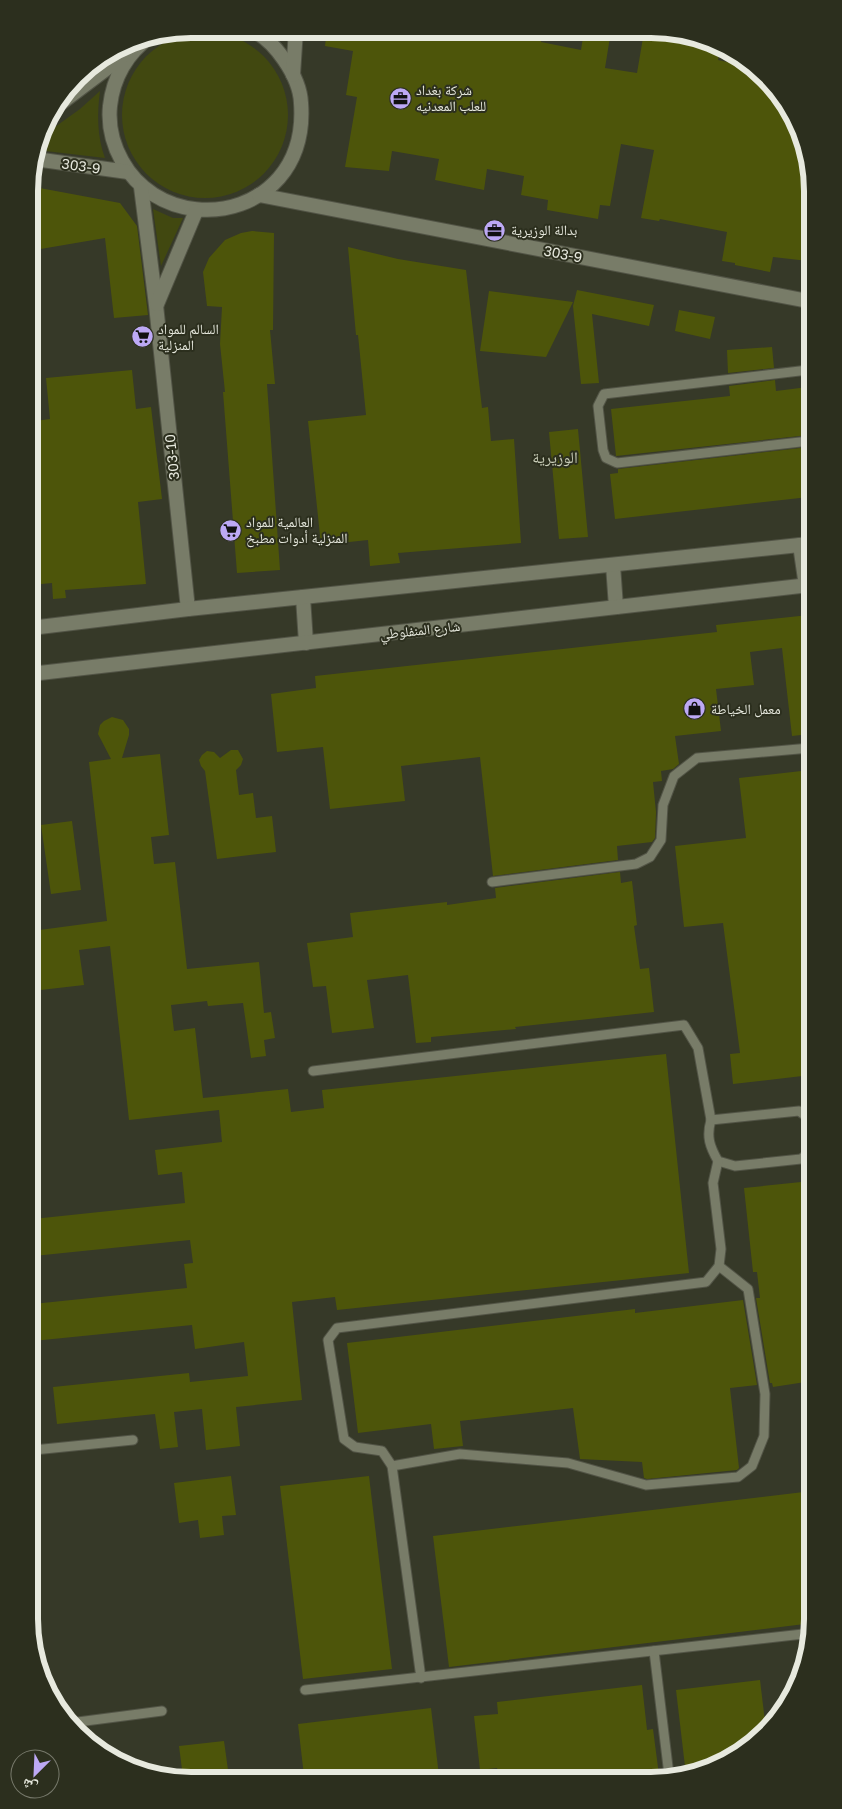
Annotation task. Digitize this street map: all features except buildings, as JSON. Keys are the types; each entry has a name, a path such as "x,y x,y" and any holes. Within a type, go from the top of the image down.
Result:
{"street":[{"path":"261,38 276,49 294,75"},
{"path":"139,47 122,66 111,92 109,120 114,147 128,172 141,187 167,203 196,210 229,208 259,195 279,178 294,154 301,128 301,101 294,75 296,38"},
{"path":"71,97 134,48"},
{"name":"303-9","path":"41,160 128,172"},
{"name":"303-10","path":"141,187 156,305 188,609"},
{"name":"303-9","path":"259,195 804,300"},
{"name":"303-10","path":"156,305 196,210"},
{"path":"38,627 188,609 804,544"},
{"path":"613,565 616,607"},
{"name":"شارع المنفلوطي","path":"38,673 804,586"},
{"path":"303,598 306,642"}],"lane":[{"path":"804,370 604,394 598,406 603,450 606,458 617,462 804,442"},
{"path":"492,882 636,864 650,857 661,840 663,805 674,776 697,758 804,749"},
{"path":"313,1071 684,1025 698,1048 710,1120 708,1132 709,1145 718,1161 713,1183 721,1249 719,1266 706,1282 338,1328 328,1340 344,1439 355,1447 382,1451 392,1466 421,1678"},
{"path":"710,1120 799,1111 804,1115"},
{"path":"718,1161 735,1166 801,1159 804,1157"},
{"path":"392,1466 460,1454 568,1463 646,1485 738,1477 752,1466 764,1436 765,1394 748,1289 719,1266"},
{"path":"38,1450 132,1440"},
{"path":"305,1690 803,1634"},
{"path":"654,1652 668,1770"},
{"path":"80,1723 162,1711"}],"green space":[{"path":"181,38 237,38 251,46 264,56 274,69 282,83 287,107 286,131 282,147 264,174 237,192 205,198 173,192 146,174 128,147 122,115 128,83 141,62 159,46 171,39"},
{"path":"100,91 98,125 100,142 105,158 43,151 49,131 80,109"},
{"path":"153,209 173,218 183,218 161,266"}],"place":[{"name":"شركة بغداد للعلب المعدنيه","path":"400,98"},
{"name":"بدالة الوزيرية","path":"495,230"},
{"name":"السالم للمواد المنزلية","path":"142,337"},
{"name":"العالمية للمواد المنزلية أدوات مطبخ","path":"230,530"},
{"name":"معمل الخياطة","path":"695,709"}],"district":[{"name":"الوزيرية","path":"555,457"}]}
